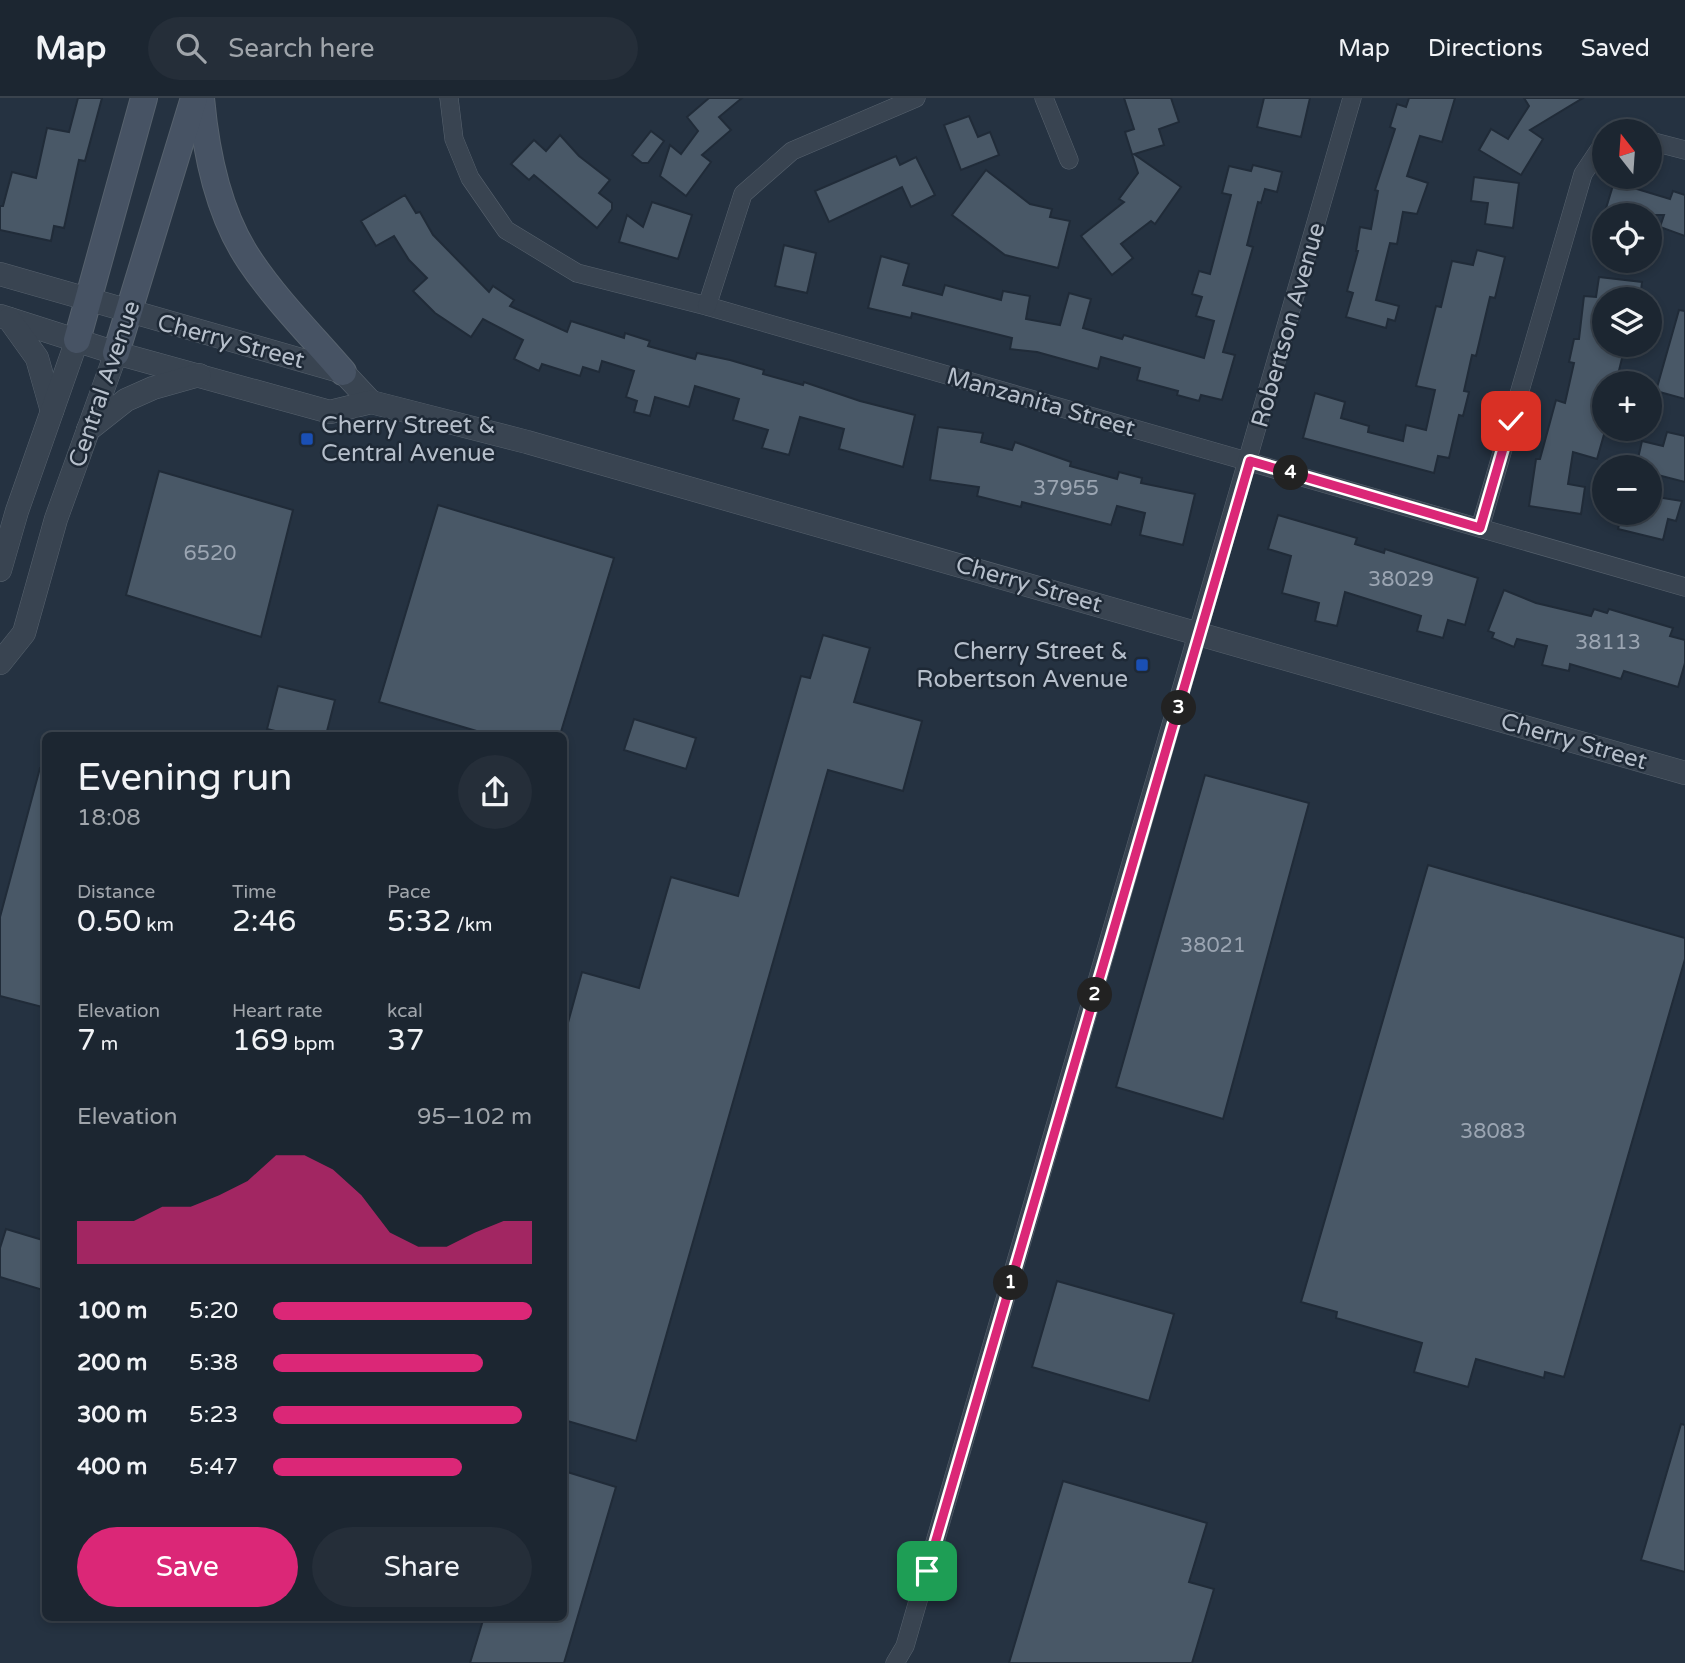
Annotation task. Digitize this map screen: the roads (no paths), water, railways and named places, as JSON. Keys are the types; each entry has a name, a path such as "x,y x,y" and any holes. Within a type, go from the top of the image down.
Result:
{"main road":[{"name":"Central Avenue","path":"77,340 144,98"},
{"name":"Central Avenue","path":"116,353 194,98"},
{"path":"201,98 205,139 223,207 249,260 343,372"}],"street":[{"name":"Manzanita Street","path":"449,98 453,139 470,178 506,230 577,273 707,306 1685,587"},
{"path":"707,306 743,194 792,150 916,98"},
{"path":"1044,98 1069,160"},
{"name":"Robertson Avenue","path":"895,1663 905,1646 1250,461 1352,98"},
{"path":"1662,144 1685,150"},
{"path":"1480,528 1583,174 1592,160"},
{"name":"Cherry Street","path":"0,274 343,372"},
{"name":"Cherry Street","path":"5,318 116,353 330,411 371,402 823,524 1685,774"},
{"path":"5,318 37,358 52,411"},
{"name":"Central Avenue","path":"0,570 77,340"},
{"name":"Central Avenue","path":"0,663 24,633 56,519 116,353"},
{"path":"343,372 371,402"},
{"path":"88,430 126,400 153,388 199,375"}],"place":[{"name":"Cherry Street & Central Avenue","path":"307,439"},
{"name":"Cherry Street & Robertson Avenue","path":"1142,665"}]}
